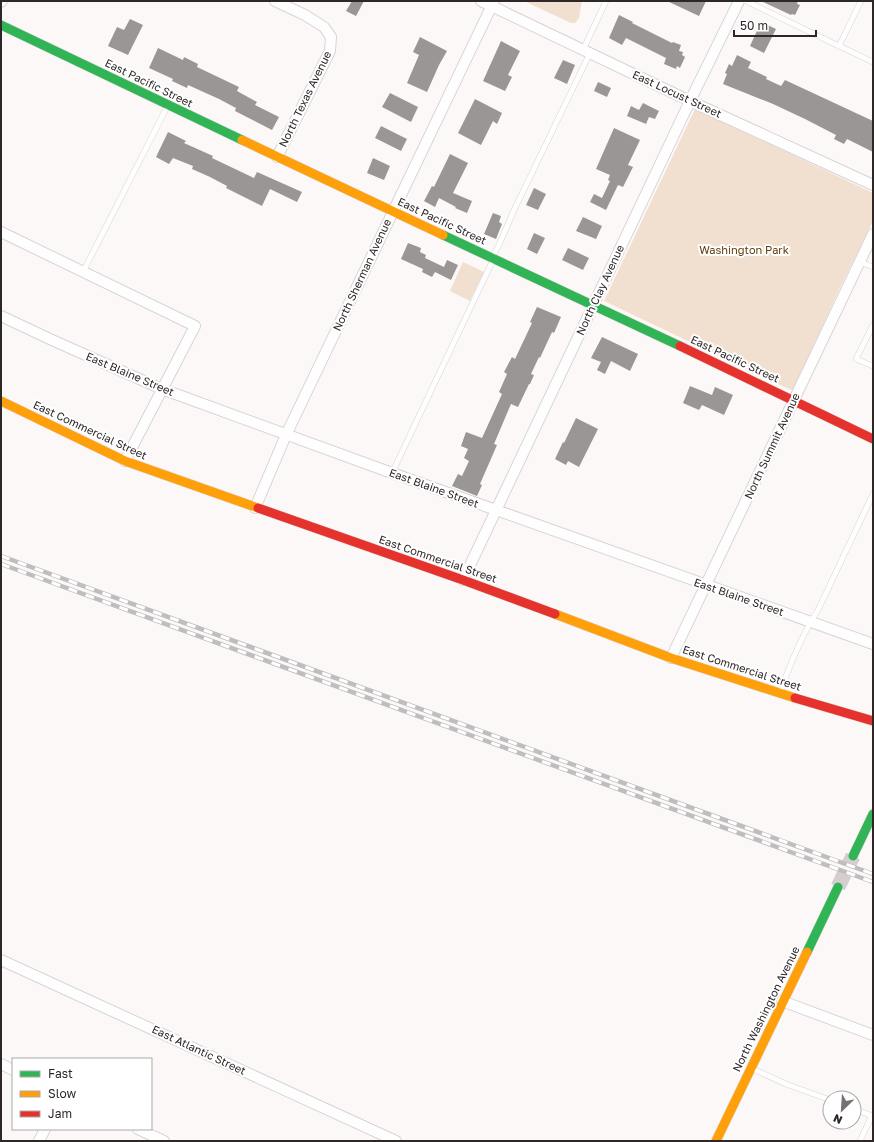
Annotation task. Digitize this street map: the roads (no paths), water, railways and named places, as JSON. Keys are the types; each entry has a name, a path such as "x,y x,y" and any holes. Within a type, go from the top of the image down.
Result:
{"street":[{"name":"North Texas Avenue","path":"275,1 305,15 324,27 331,36 330,51 277,157"},
{"name":"East Locust Street","path":"481,1 493,4 690,101 873,185"},
{"name":"North Clay Avenue","path":"463,580 690,101 739,1"},
{"name":"North Sherman Avenue","path":"255,508 286,435 493,4"},
{"name":"East Pacific Street","path":"1,25 277,157 794,400 873,439"},
{"path":"1,232 195,326 125,461"},
{"name":"North Summit Avenue","path":"671,658 873,234"},
{"name":"East Blaine Street","path":"1,316 162,389 286,435 873,644"},
{"name":"East Commercial Street","path":"1,401 125,461 463,580 671,658 780,694 873,721"},
{"path":"853,856 873,814"},
{"name":"North Washington Avenue","path":"716,1141 838,887"},
{"name":"East Atlantic Street","path":"1,960 396,1141"},
{"path":"782,1001 873,1035"},
{"path":"1,1064 12,1070"},
{"path":"39,1141 44,1130"},
{"path":"140,1130 164,1141"}],"lane":[{"path":"392,473 498,247 587,51 606,1"},
{"path":"746,1 873,62"},
{"path":"839,46 861,1"},
{"path":"83,272 168,105"},
{"path":"860,262 873,267"},
{"path":"873,325 856,359 873,366"},
{"path":"780,694 787,673 873,494"},
{"path":"751,1068 786,1084 822,1097"},
{"path":"860,1141 872,1116 862,1112"}],"tunnel":[{"path":"838,887 853,856"}],"railway":[{"path":"1,556 873,874"},
{"path":"1,564 873,882"}],"park label":[{"name":"Washington Park","path":"744,250"}]}
